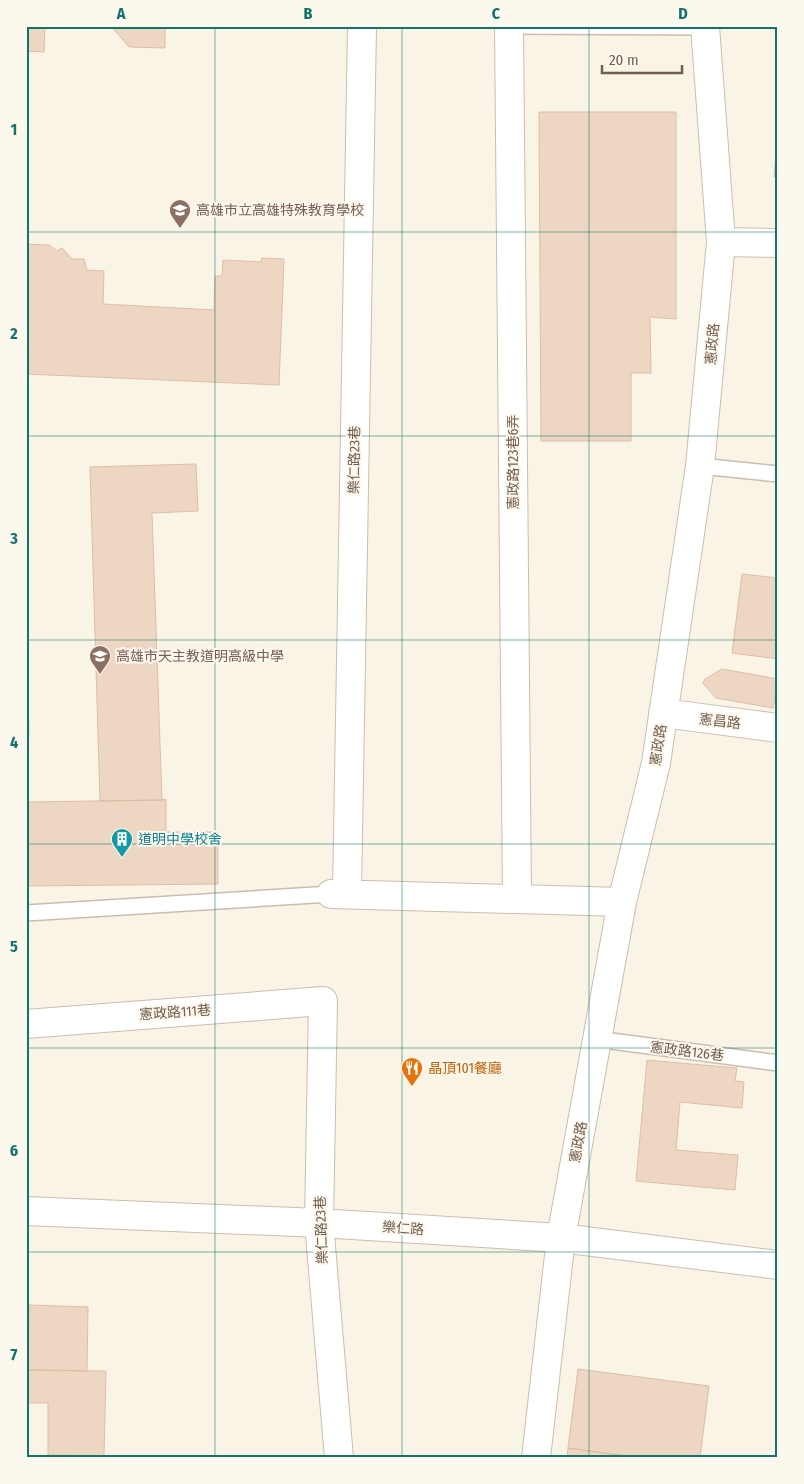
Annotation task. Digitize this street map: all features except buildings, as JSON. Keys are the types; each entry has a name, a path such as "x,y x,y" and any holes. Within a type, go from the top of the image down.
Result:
{"street":[{"name":"樂仁路23巷","path":"339,894 362,26"},
{"name":"憲政路123巷6弄","path":"509,26 517,898"},
{"name":"憲政路","path":"536,1458 561,1238 622,902 656,763 700,466 721,242 705,27"},
{"path":"721,242 778,243"},
{"name":"憲昌路","path":"663,713 778,728"},
{"path":"339,894 622,902"},
{"name":"樂仁路23巷","path":"323,1001 319,1223 339,1458"},
{"name":"憲政路111巷","path":"26,1024 323,1001"},
{"name":"樂仁路","path":"26,1212 319,1223 561,1238 778,1265"}],"lane":[{"path":"509,26 705,27"},
{"path":"700,466 778,474"},
{"path":"26,913 339,894"},
{"name":"憲政路126巷","path":"596,1039 778,1063"}],"green space":[{"path":"26,656 30,735 26,754"}],"place":[{"name":"高雄市立高雄特殊教育學校","path":"180,229"},
{"name":"高雄市天主教道明高級中學","path":"100,675"},
{"name":"道明中學校舍","path":"122,858"},
{"name":"晶頂101餐廳","path":"412,1087"}]}
